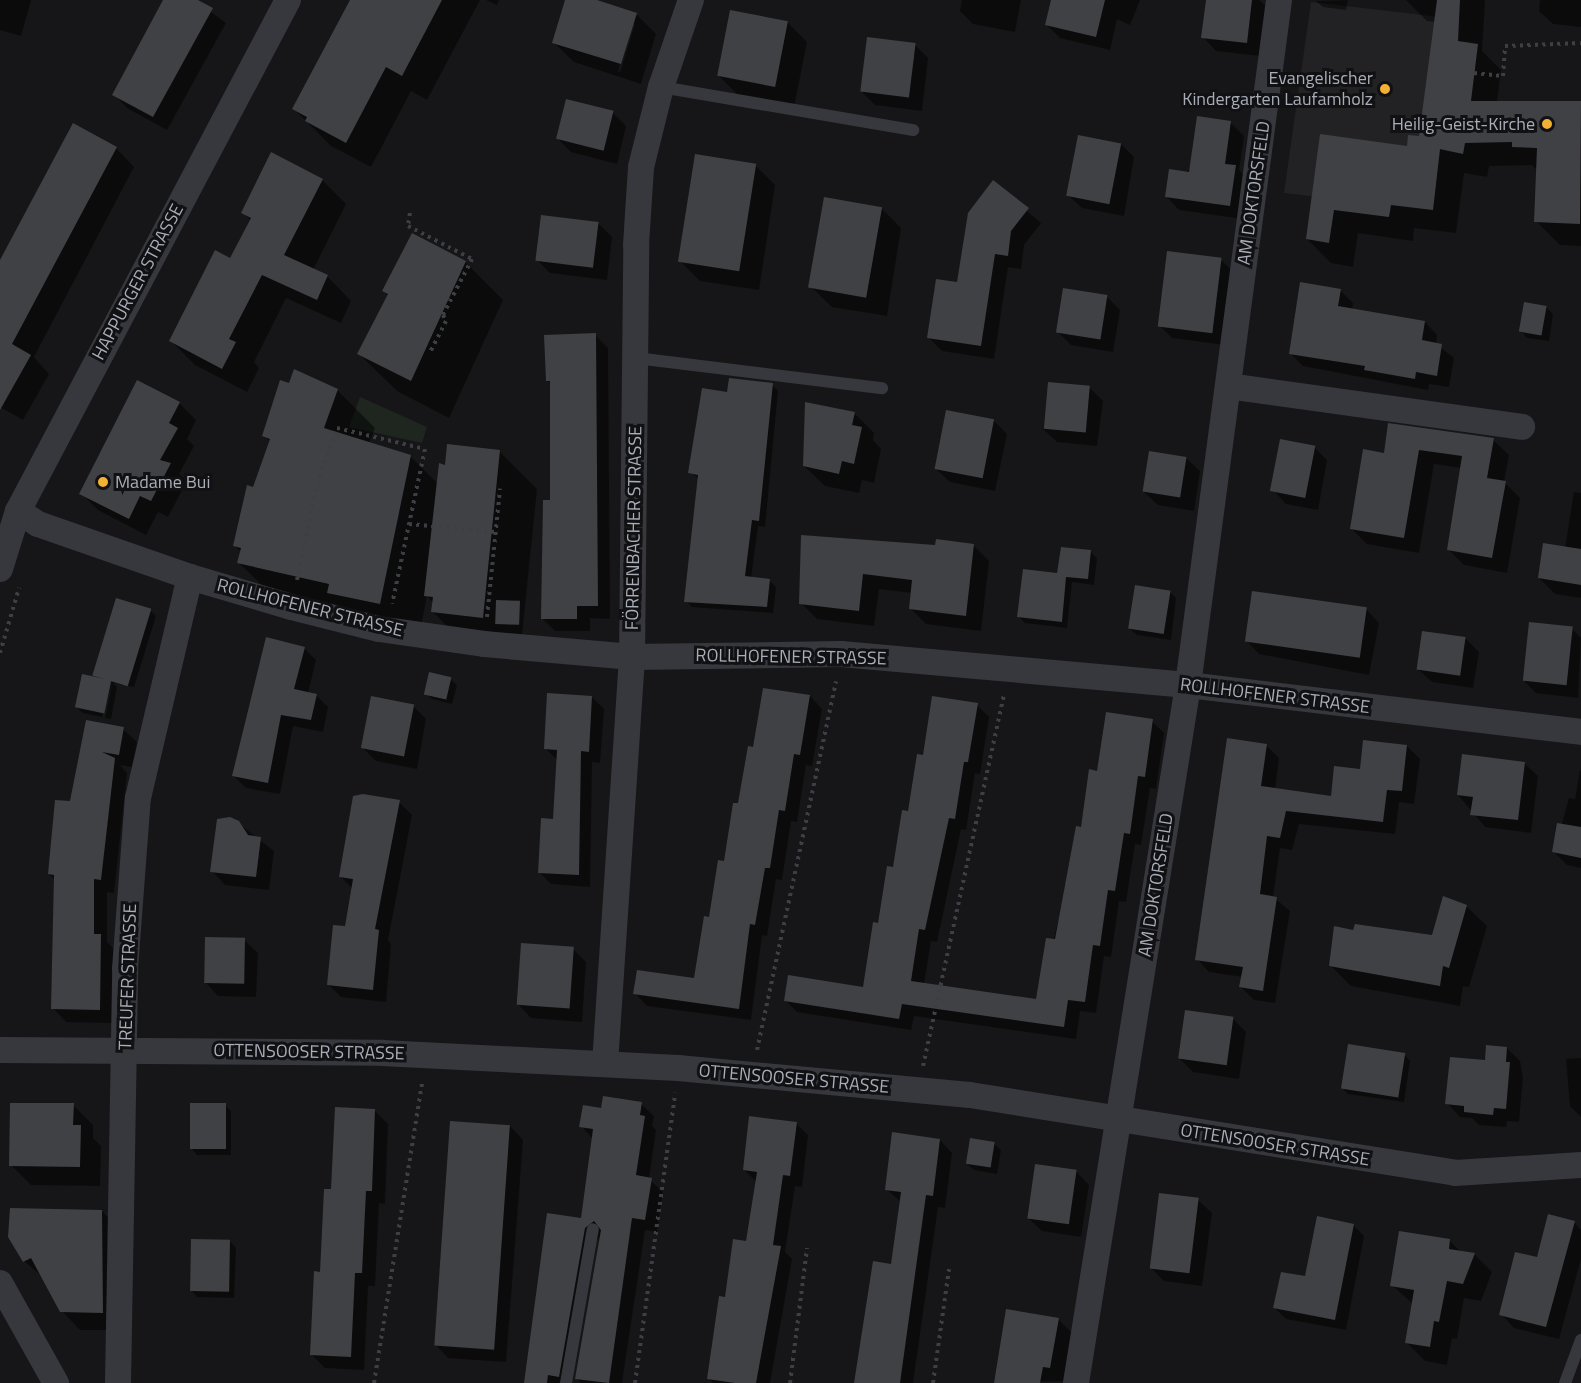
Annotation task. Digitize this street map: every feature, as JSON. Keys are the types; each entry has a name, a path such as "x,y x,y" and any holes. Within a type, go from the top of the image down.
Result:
{"street":[{"name":"HAPPURGER STRASSE","path":"0,569 18,512 288,0"},
{"name":"FÖRRENBACHER STRASSE","path":"605,1064 632,657 641,167 661,87 691,0"},
{"name":"AM DOKTORSFELD","path":"1076,1383 1188,685 1279,0"},
{"path":"1228,386 1522,427"},
{"name":"ROLLHOFENER STRASSE","path":"18,512 38,524 190,577 291,607 386,630 484,645 632,657 842,654 1188,685 1581,732"},
{"name":"TREUFER STRASSE","path":"118,1383 125,969 138,798 190,577"},
{"name":"OTTENSOOSER STRASSE","path":"0,1050 125,1048 427,1055 678,1068 918,1090 1455,1173 1581,1165"},
{"path":"0,1283 56,1383"}],"lane":[{"path":"661,87 913,130"},
{"path":"636,358 882,388"},
{"path":"566,1383 593,1229"},
{"path":"1564,1383 1581,1340"}],"path":[{"path":"1474,73 1503,76 1505,46 1581,43"},
{"path":"410,213 408,226 472,259 443,315 446,321 430,353"},
{"path":"291,607 317,484 337,428 425,448 386,630"},
{"path":"484,645 500,489"},
{"path":"409,524 496,532"},
{"path":"752,1075 842,654"},
{"path":"918,1090 1010,668"},
{"path":"374,1383 427,1055"},
{"path":"635,1383 678,1068"},
{"path":"790,1383 807,1248"},
{"path":"933,1383 949,1269"}],"shaded area":[{"name":"Evangelischer Kindergarten Laufamholz","path":"1311,2 1440,17 1465,142 1463,154 1440,150 1433,210 1284,193"},
{"path":"360,397 427,427 422,443 349,427"}],"building":[{"path":"163,0 198,0 213,8 153,117 112,95"},
{"path":"350,0 442,0 402,76 386,67 346,143 305,121 307,117 292,109"},
{"path":"565,0 597,0 637,13 621,64 552,43"},
{"path":"1051,0 1105,0 1096,37 1045,25"},
{"path":"1206,0 1252,0 1247,43 1201,38"},
{"path":"1437,0 1460,0 1458,41 1478,44 1471,101 1581,101 1580,224 1534,222 1537,148 1512,147 1512,142 1465,143 1463,154 1440,149 1433,210 1391,205 1389,217 1334,210 1329,243 1306,239 1320,134 1407,146 1408,135 1419,136"},
{"path":"730,10 788,21 775,87 717,76"},
{"path":"867,37 916,43 909,98 860,92"},
{"path":"566,99 614,111 604,151 556,139"},
{"path":"1197,116 1231,121 1225,164 1236,165 1230,206 1165,197 1169,169 1189,172"},
{"path":"73,123 117,147 12,344 31,355 0,410 0,260"},
{"path":"1078,135 1121,143 1109,204 1066,196"},
{"path":"271,152 323,179 284,255 328,275 317,300 262,275 229,339 236,342 222,369 169,341 215,250 230,258 251,218 241,213"},
{"path":"695,154 756,164 739,271 678,262"},
{"path":"993,180 1029,208 1011,231 1008,256 995,254 981,346 927,338 936,279 957,282 968,213"},
{"path":"824,197 882,207 866,298 808,288"},
{"path":"541,215 599,222 593,268 535,261"},
{"path":"412,233 466,261 411,381 357,354 388,294 382,291"},
{"path":"1167,251 1222,258 1212,333 1158,326"},
{"path":"1300,282 1341,289 1338,306 1425,321 1422,340 1442,344 1437,376 1416,372 1415,379 1364,370 1365,366 1289,354"},
{"path":"1063,288 1107,295 1100,339 1056,332"},
{"path":"1524,302 1547,306 1541,336 1519,332"},
{"path":"596,333 598,606 577,606 577,619 541,619 543,500 550,500 550,381 546,381 544,335"},
{"path":"294,369 338,389 324,428 411,455 380,604 327,593 329,584 237,563 241,548 233,546 247,485 253,487 270,439 262,436 280,380 289,383"},
{"path":"729,378 773,383 759,521 752,520 745,576 770,579 767,607 684,602 698,475 688,473 702,388 727,392"},
{"path":"137,380 180,402 169,423 178,428 160,460 171,463 151,501 140,496 129,519 79,494"},
{"path":"1048,382 1090,386 1086,432 1044,429"},
{"path":"805,402 855,412 852,425 862,427 854,464 842,461 839,474 803,466"},
{"path":"946,410 994,419 983,478 935,469"},
{"path":"1388,423 1494,438 1487,478 1506,481 1492,558 1447,550 1462,456 1419,450 1404,538 1350,529 1363,449 1384,453"},
{"path":"1280,439 1315,446 1305,498 1270,491"},
{"path":"447,444 500,450 483,618 431,612 433,597 424,596 439,463 445,465"},
{"path":"1149,451 1187,457 1180,497 1143,491"},
{"path":"801,535 935,545 936,539 974,544 966,616 909,609 912,580 863,574 859,611 799,604"},
{"path":"1543,543 1581,549 1581,585 1538,578"},
{"path":"1061,547 1091,550 1088,579 1066,577 1062,622 1017,617 1023,569 1057,573"},
{"path":"1135,585 1171,591 1164,634 1128,628"},
{"path":"1252,591 1367,607 1360,658 1245,642"},
{"path":"116,598 151,609 128,686 92,675"},
{"path":"496,600 520,601 519,625 495,624"},
{"path":"1529,622 1573,627 1567,685 1523,681"},
{"path":"1422,631 1466,637 1460,676 1417,670"},
{"path":"266,637 305,647 294,689 317,694 311,720 281,715 268,783 232,776"},
{"path":"429,672 451,677 446,700 424,694"},
{"path":"82,674 111,680 104,713 75,707"},
{"path":"763,688 810,695 800,755 794,754 785,811 779,810 770,868 765,868 755,925 750,924 739,1009 633,994 637,970 694,978 704,916 709,917 718,860 724,861 733,803 738,803 748,746 753,747"},
{"path":"547,693 592,696 589,752 581,751 579,875 538,873 541,818 553,819 557,750 544,749"},
{"path":"371,696 414,704 404,756 361,748"},
{"path":"932,696 978,703 968,762 964,762 955,819 949,818 925,930 919,929 911,981 1036,999 1046,938 1055,939 1076,826 1081,827 1089,769 1097,771 1106,712 1153,719 1145,777 1138,776 1130,834 1124,833 1115,891 1108,890 1100,946 1093,945 1085,1002 1068,1000 1064,1027 902,1004 899,1019 784,1001 788,975 863,987 873,922 878,923 887,866 893,867 902,810 908,811 917,754 923,755"},
{"path":"86,720 124,727 119,755 102,752 115,758 101,880 94,879 94,934 101,934 100,1010 51,1009 54,875 48,874 55,800 70,801"},
{"path":"1227,738 1267,744 1261,786 1331,796 1334,766 1360,769 1363,740 1407,745 1402,791 1387,790 1383,822 1286,811 1280,838 1267,836 1260,894 1277,897 1263,991 1239,987 1243,967 1195,960"},
{"path":"1462,754 1525,762 1518,820 1470,815 1473,797 1457,795"},
{"path":"363,794 400,800 375,929 379,930 373,990 327,985 333,925 345,926 353,879 339,877 353,796"},
{"path":"230,817 239,821 248,835 261,837 256,877 210,872 217,819"},
{"path":"1557,823 1581,827 1581,858 1552,852"},
{"path":"1443,896 1467,905 1449,968 1443,966 1440,986 1329,966 1334,926 1353,930 1355,924 1432,935"},
{"path":"205,937 245,938 244,984 204,983"},
{"path":"521,943 574,947 570,1009 517,1005"},
{"path":"1185,1010 1234,1017 1227,1065 1178,1059"},
{"path":"1348,1044 1405,1053 1398,1098 1341,1088"},
{"path":"1486,1045 1507,1047 1506,1062 1510,1062 1506,1109 1494,1108 1493,1115 1464,1112 1464,1106 1445,1104 1450,1057 1485,1060"},
{"path":"603,1096 642,1102 640,1115 645,1116 636,1175 652,1178 645,1220 632,1218 609,1383 575,1379 601,1230 594,1221 585,1228 559,1377 548,1375 547,1383 524,1383 547,1213 581,1218 593,1129 579,1127 583,1105 601,1108"},
{"path":"10,1103 74,1103 73,1125 81,1125 80,1167 9,1166"},
{"path":"190,1103 226,1103 226,1149 190,1149"},
{"path":"335,1107 375,1109 372,1191 366,1191 362,1273 355,1273 351,1357 310,1355 314,1271 320,1272 324,1189 331,1189"},
{"path":"749,1116 797,1122 790,1176 783,1175 773,1245 781,1246 756,1383 735,1383 707,1379 719,1296 725,1297 733,1239 746,1241 757,1172 743,1170"},
{"path":"450,1121 510,1125 494,1350 434,1345"},
{"path":"892,1132 940,1139 933,1196 926,1195 900,1383 854,1383 873,1261 891,1264 901,1192 885,1190"},
{"path":"970,1138 995,1142 991,1168 966,1164"},
{"path":"1035,1164 1077,1170 1069,1224 1027,1218"},
{"path":"1159,1193 1199,1198 1189,1273 1150,1268"},
{"path":"10,1208 102,1210 103,1313 60,1312 31,1258 23,1262 8,1237"},
{"path":"1548,1214 1575,1221 1546,1327 1499,1315 1515,1252 1537,1257"},
{"path":"1317,1216 1354,1224 1335,1320 1273,1308 1281,1272 1305,1276"},
{"path":"1399,1231 1450,1239 1449,1249 1475,1253 1463,1284 1447,1281 1439,1322 1434,1321 1430,1347 1405,1343 1414,1290 1390,1286"},
{"path":"191,1239 230,1240 229,1292 190,1291"},
{"path":"1006,1309 1059,1318 1050,1368 1043,1367 1040,1383 994,1383"}],"place":[{"name":"Evangelischer Kindergarten Laufamholz","path":"1385,89"},
{"name":"Heilig-Geist-Kirche","path":"1547,124"},
{"name":"Madame Bui","path":"103,482"}]}
